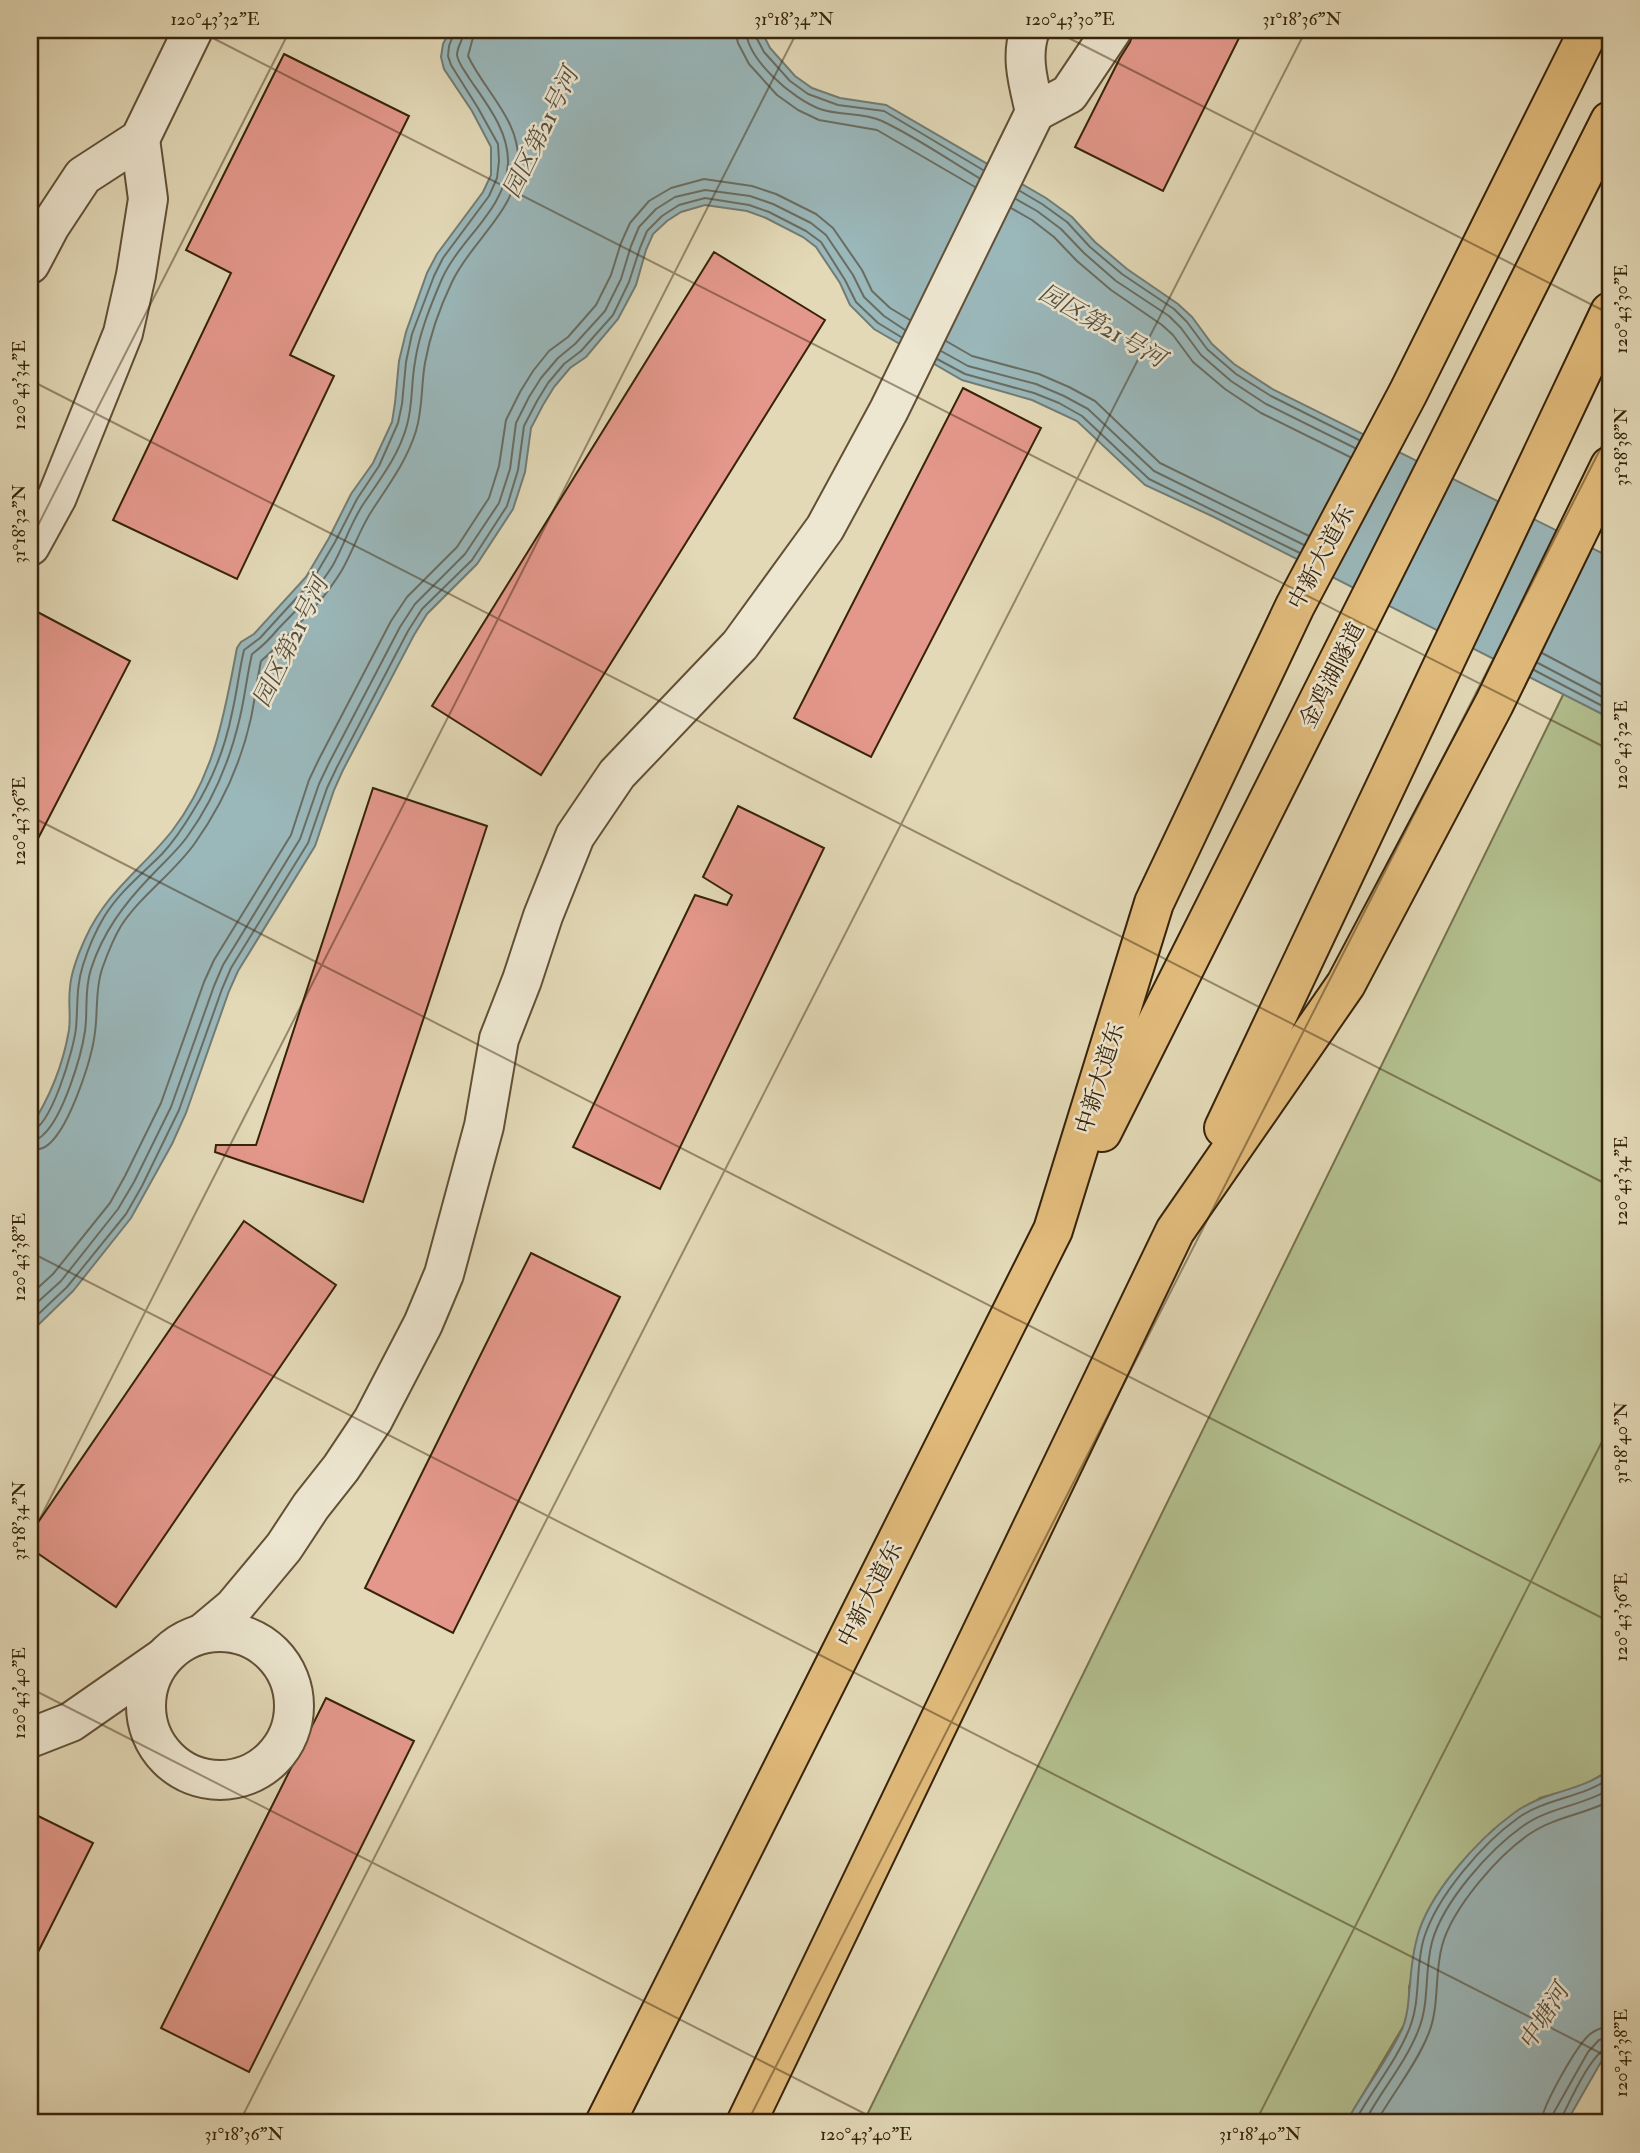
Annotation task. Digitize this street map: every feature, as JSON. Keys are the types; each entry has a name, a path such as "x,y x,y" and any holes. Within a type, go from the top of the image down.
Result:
{"main road":[{"name":"中新大道东","path":"605,2123 1053,1230 1154,903 1295,606 1408,393 1589,30"},
{"name":"金鸡湖隧道","path":"1053,1230 1610,121"},
{"path":"746,2123 1175,1231 1610,312"},
{"path":"1175,1231 1346,984 1494,704 1603,482"}],"street":[{"path":"30,264 50,226 83,176 140,139 193,30"},
{"path":"1030,30 1026,41 1026,69 1035,112"},
{"path":"30,1738 71,1722 163,1658 181,1642 203,1633 234,1607 284,1547 373,1420 444,1274 484,1126 499,1039 575,836 617,774 740,645 825,528 858,470 1035,112 1069,93 1112,30"},
{"path":"30,545 57,497 122,332 136,275 148,199 140,139"},
{"path":"163,1658 150,1679 145,1703 148,1728 159,1750 177,1767 198,1778 223,1781 247,1776 268,1763 284,1744 293,1721 294,1696 286,1672 272,1653 252,1638 228,1632 203,1633"}],"green space":[{"path":"1564,693 1610,718 1610,1770 1582,1786 1540,1798 1493,1830 1463,1861 1443,1887 1428,1913 1409,1987 1410,2004 1404,2025 1346,2123 863,2123"}],"water":[{"name":"园区第21号河","path":"450,30 761,30 770,48 795,76 812,88 840,98 886,105 1046,198 1072,217 1095,242 1127,269 1178,304 1192,317 1212,344 1234,364 1274,390 1610,557 1610,718 1214,517 1145,485 1077,421 1032,400 962,380 874,329 850,305 840,283 816,247 803,237 747,211 705,205 681,212 653,234 636,285 618,319 586,357 570,368 543,405 531,428 525,472 513,509 477,564 427,614 414,635 343,770 315,846 238,971 186,1113 131,1218 73,1291 30,1333 30,1128 49,1093 63,1056 69,1030 71,982 78,955 104,906 161,845 187,810 216,744 237,648 254,634 306,577 351,494 373,463 392,422 399,361 406,332 427,273 437,254 483,192 491,175 491,147 472,111 444,69 441,57 443,44"},
{"name":"中塘河","path":"1610,1770 1610,2050 1566,2123 1346,2123 1403,2027 1417,1938 1423,1921 1443,1886 1470,1852 1514,1813 1537,1800 1586,1783"}],"building":[{"path":"1134,30 1243,30 1163,191 1075,147"},
{"path":"284,54 409,116 290,355 334,376 237,579 113,520 231,273 186,250"},
{"path":"714,252 825,320 541,775 432,706"},
{"path":"963,388 1041,428 871,757 794,718"},
{"path":"30,608 130,661 30,854"},
{"path":"373,788 487,826 363,1202 215,1152 216,1145 256,1145"},
{"path":"738,806 824,848 660,1189 573,1147 695,895 727,905 732,895 703,877"},
{"path":"244,1221 336,1285 116,1607 30,1548 30,1534"},
{"path":"531,1253 620,1297 453,1633 365,1588"},
{"path":"326,1698 414,1741 249,2072 161,2028"},
{"path":"30,1812 93,1843 30,1968"}]}
